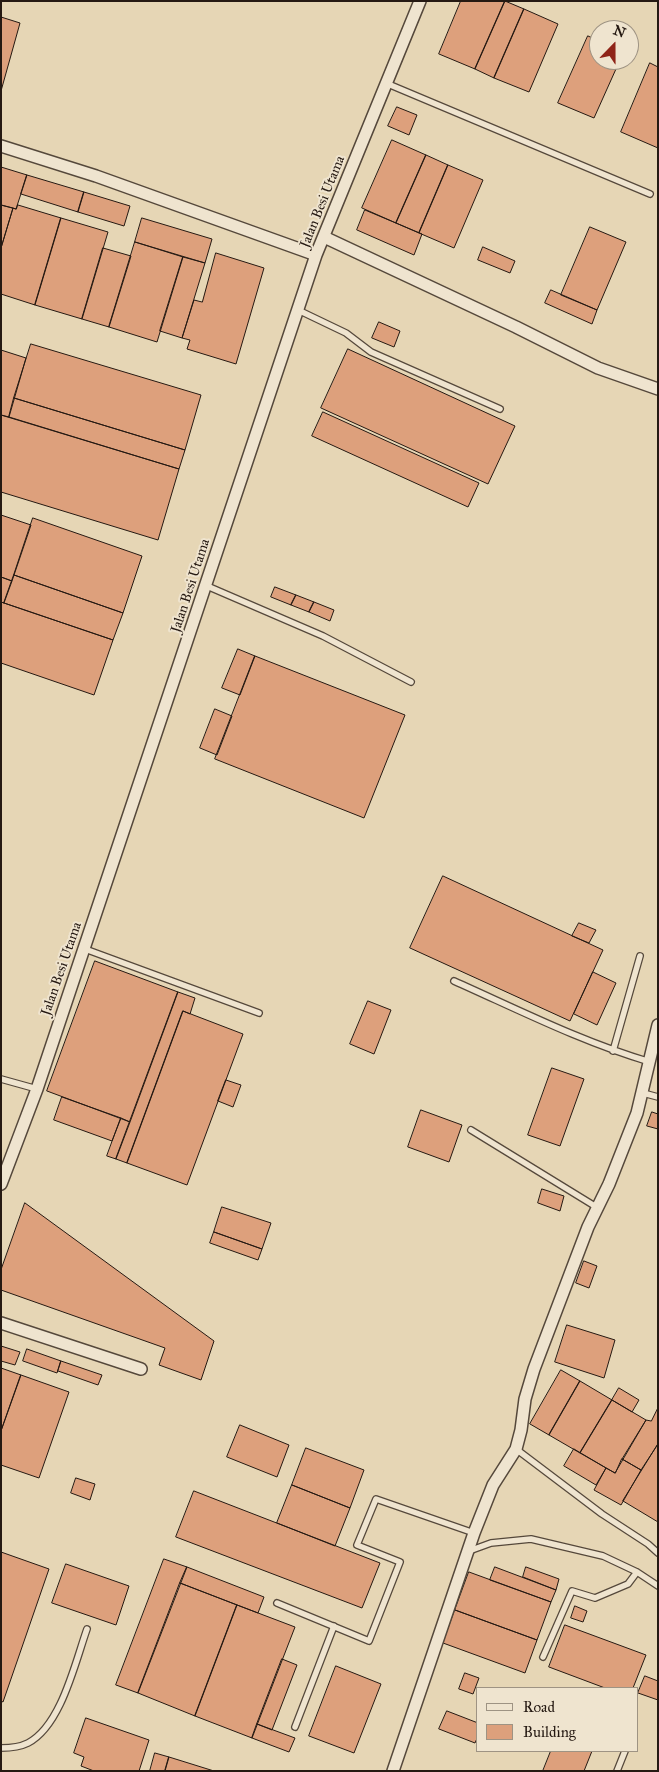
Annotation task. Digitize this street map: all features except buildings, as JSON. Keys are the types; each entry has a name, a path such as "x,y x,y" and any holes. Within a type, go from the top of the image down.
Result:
{"street":[{"name":"Jalan Besi Utama","path":"1,1184 37,1090 316,256 388,84 420,1"},
{"path":"1,146 96,176 316,256"},
{"path":"324,237 516,327 598,368 658,389"},
{"path":"392,1771 474,1533 493,1485 516,1449 521,1430 525,1399 534,1368 609,1184 643,1092 658,1024"},
{"path":"1,1323 141,1369"}],"lane":[{"path":"388,84 650,194"},
{"path":"298,310 346,333 371,352 500,408"},
{"path":"207,586 323,636 411,682"},
{"path":"84,949 259,1013"},
{"path":"613,1051 640,956"},
{"path":"454,981 613,1051 650,1062"},
{"path":"1,1079 37,1090"},
{"path":"643,1092 658,1097"},
{"path":"471,1130 598,1208"},
{"path":"516,1449 602,1514 648,1544 658,1553"},
{"path":"277,1603 369,1641 400,1562 357,1545 376,1499 474,1533"},
{"path":"468,1552 491,1543 531,1540 602,1556 637,1572 658,1586"},
{"path":"544,1657 572,1591 595,1598 628,1584 637,1572"},
{"path":"294,1727 334,1626"},
{"path":"1,1748 27,1744 44,1731 55,1716 87,1629"},
{"path":"617,1771 625,1752"}]}
